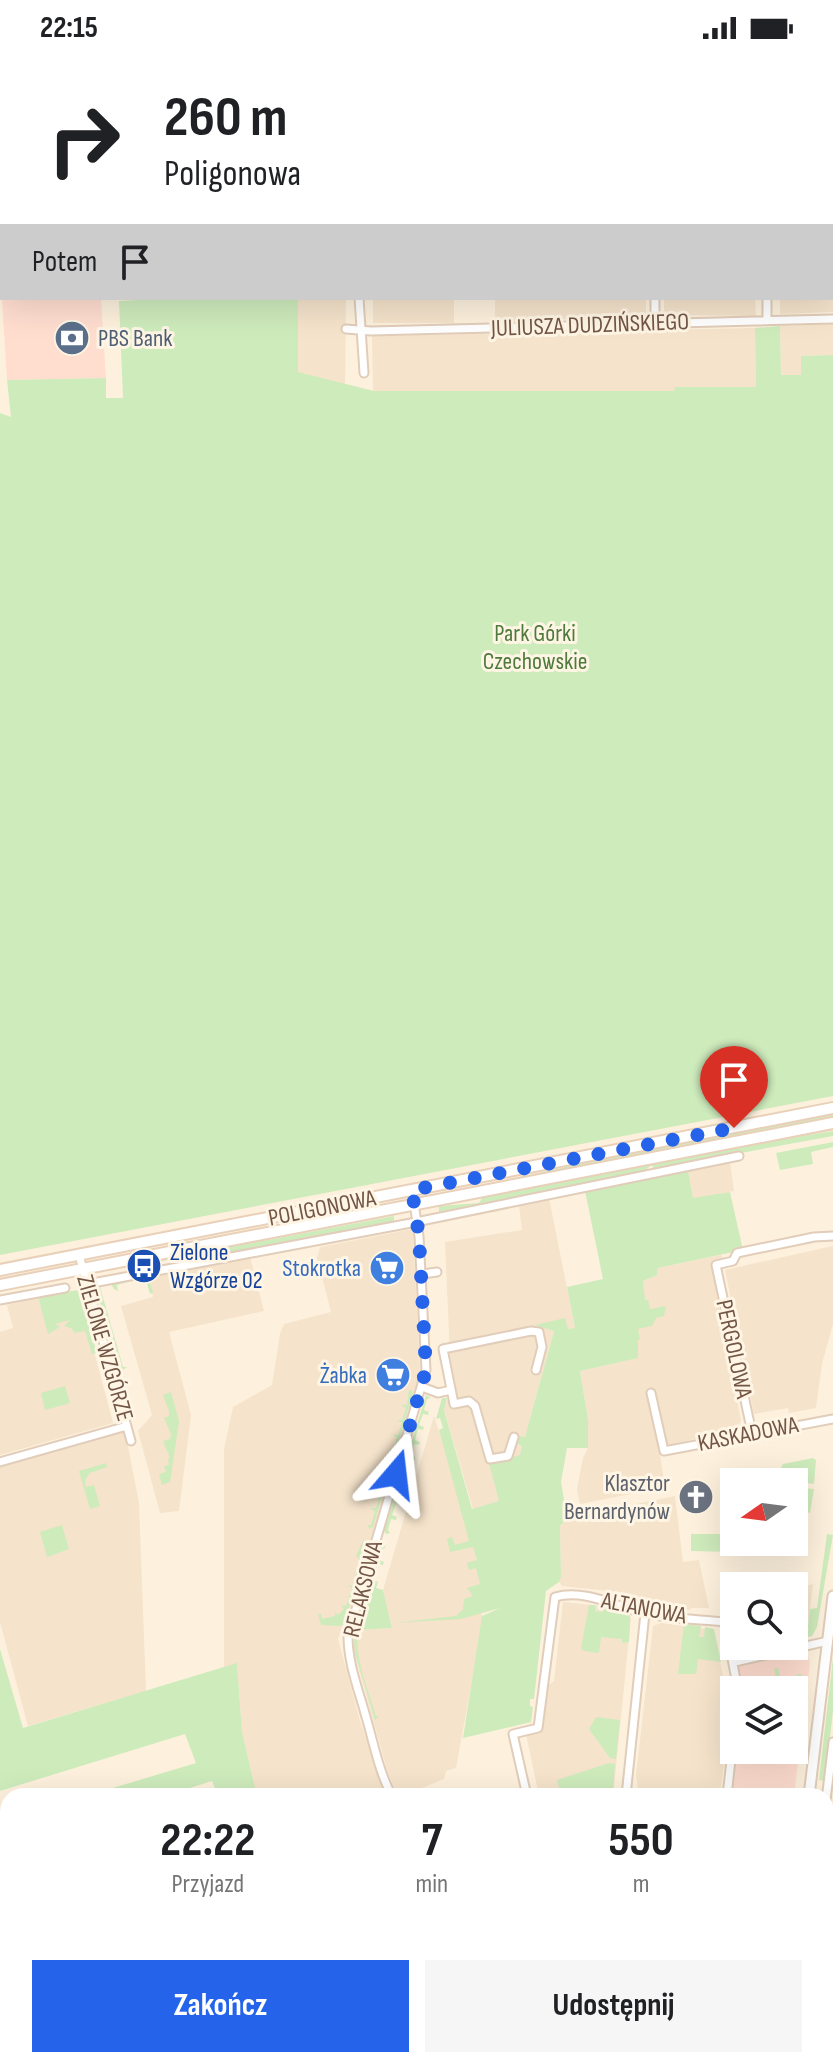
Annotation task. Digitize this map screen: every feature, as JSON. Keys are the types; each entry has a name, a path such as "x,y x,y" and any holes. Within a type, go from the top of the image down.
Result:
{"main road":[{"name":"POLIGONOWA","path":"0,1270 833,1108"},
{"name":"POLIGONOWA","path":"0,1285 833,1123"}],"street":[{"path":"359,300 364,373"},
{"path":"655,300 655,323"},
{"path":"767,300 767,321"},
{"name":"JULIUSZA DUDZIŃSKIEGO","path":"346,329 371,331 833,319"},
{"path":"98,1282 739,1156"},
{"name":"RELAKSOWA","path":"388,1788 357,1685 348,1649 348,1633 426,1370 422,1274 412,1190"},
{"name":"PERGOLOWA","path":"752,1433 716,1265 733,1261 737,1253 833,1236"},
{"name":"ZIELONE WZGÓRZE","path":"79,1255 131,1441"},
{"path":"422,1274 437,1272"},
{"path":"0,1300 65,1288"},
{"path":"514,1437 508,1456 490,1459 475,1406 469,1401 454,1404 443,1349 539,1332 542,1347 536,1370"},
{"path":"422,1387 438,1393 451,1390"},
{"name":"KASKADOWA","path":"651,1393 664,1451 833,1419"},
{"path":"0,1462 127,1426"},
{"name":"ALTANOWA","path":"525,1788 513,1734 538,1728 553,1601 561,1595 607,1600 645,1613 725,1622 735,1662"},
{"path":"810,1788 833,1596"},
{"path":"627,1788 645,1613"},
{"path":"736,1676 735,1662 828,1641"},
{"path":"827,1788 833,1742"},
{"path":"728,1788 731,1764"}],"shaded area":[{"path":"2,300 101,300 106,378 7,380"},
{"path":"296,300 346,300 345,385 298,372"},
{"path":"373,300 454,300 454,323 373,323"},
{"path":"495,300 646,300 646,316 495,322"},
{"path":"664,300 755,300 756,316 664,315"},
{"path":"780,300 833,300 833,312 780,314"},
{"path":"833,324 833,355 802,356 802,375 781,375 780,326"},
{"path":"755,328 756,387 675,387 675,391 373,391 372,336"},
{"path":"730,1162 734,1191 693,1199 688,1171"},
{"path":"549,1198 575,1328 568,1330 565,1319 537,1325 554,1330 525,1438 517,1445 522,1446 520,1456 500,1501 473,1509 444,1409 447,1400 460,1409 450,1356 445,1242 522,1230 519,1206"},
{"path":"413,1229 420,1372 353,1600 338,1639 360,1721 383,1788 255,1788 242,1732 237,1664 224,1668 224,1449 233,1407 272,1385 284,1324 331,1312 317,1258 320,1247"},
{"path":"833,1246 833,1324 822,1364 816,1408 789,1413 788,1408 754,1414 725,1270"},
{"path":"721,1255 724,1260 713,1264 741,1420 738,1429 659,1447 664,1482 661,1488 580,1504 577,1489 588,1448 588,1419 580,1371 637,1358 631,1326 643,1281 657,1275 658,1268"},
{"path":"250,1257 264,1311 169,1332 191,1415 179,1511 160,1513 138,1431 152,1415 121,1306 153,1297 148,1275"},
{"path":"38,1298 41,1309 80,1299 113,1423 0,1455 0,1332 13,1328 7,1305"},
{"path":"434,1416 492,1598 479,1602 483,1620 456,1768 446,1771 444,1779 422,1788 395,1788 354,1652 355,1630 392,1628 383,1590"},
{"path":"123,1431 139,1503 146,1691 28,1726 0,1622 0,1465"},
{"path":"675,1496 683,1562 699,1560 709,1608 689,1610 636,1604 627,1593 562,1586 559,1582 560,1526 567,1518"},
{"path":"813,1584 808,1625 808,1585"},
{"path":"563,1602 603,1606 631,1618 614,1788 537,1788 526,1734 541,1730 547,1686 554,1681"},
{"path":"661,1623 713,1630 723,1676 720,1676 720,1764 724,1764 721,1788 638,1788 636,1775 653,1626"},
{"path":"808,1656 810,1663 808,1680 808,1676 740,1676 738,1664 755,1660 808,1660"},
{"path":"735,1764 798,1764 795,1788 733,1788"}],"green space":[{"name":"Park Górki Czechowskie","path":"298,300 298,372 374,391 674,391 675,387 756,387 755,328 780,326 781,375 801,375 801,356 833,355 833,1096 0,1255 0,413 11,417 7,380 106,378 106,398 123,398 119,301"},
{"path":"833,1112 833,1118 437,1195 648,1149"},
{"path":"833,1131 833,1136 741,1153 734,1151 728,1155 653,1170 650,1166 645,1171 439,1212 439,1206 479,1203 482,1198 499,1192 697,1153"},
{"path":"833,1142 833,1147 811,1152 813,1164 780,1170 776,1153"},
{"path":"688,1171 693,1198 730,1192 743,1250 658,1268 657,1275 643,1281 645,1300 648,1300 650,1309 666,1306 664,1316 656,1318 652,1326 638,1329 638,1358 580,1371 588,1419 588,1448 567,1448 561,1482 567,1518 560,1526 561,1577 546,1591 534,1699 530,1699 530,1706 533,1707 531,1722 463,1738 482,1616 500,1608 461,1619 394,1623 456,1616 463,1609 464,1599 473,1596 467,1588 480,1584 476,1568 469,1570 467,1563 477,1560 473,1547 450,1552 447,1539 452,1537 455,1545 469,1541 439,1430 443,1428 440,1418 436,1419 442,1398 447,1398 444,1410 472,1509 499,1501 489,1463 520,1455 522,1446 517,1444 519,1436 525,1437 554,1331 535,1325 565,1318 568,1329 575,1328 567,1287 603,1279 585,1191"},
{"path":"394,1216 394,1223 189,1261 157,1261 199,1250"},
{"path":"148,1275 153,1293 150,1294 145,1277 117,1285 118,1291 111,1284 100,1287 123,1367 127,1367 120,1372 95,1286"},
{"path":"78,1290 96,1353 92,1354 85,1331 75,1333 64,1326 70,1320 55,1324 60,1327 48,1334 38,1297"},
{"path":"65,1386 70,1403 45,1410 41,1393"},
{"path":"409,1390 413,1393 370,1529 367,1525 371,1525 375,1511 370,1508 376,1508 379,1497 375,1493 380,1494 384,1482 379,1479 385,1479 388,1467 383,1465 389,1464 393,1452 388,1450 394,1449 397,1438 392,1434 398,1435 402,1423 397,1420 402,1420 406,1408 401,1405 407,1405"},
{"path":"171,1392 179,1421 170,1482 162,1485 159,1474 166,1472 164,1466 169,1465 170,1458 163,1441 170,1439 171,1434 164,1418 169,1416 169,1411 163,1395"},
{"path":"426,1395 431,1398 427,1399 424,1410 429,1412 428,1415 423,1414 419,1425 424,1427 423,1430 418,1429 415,1440 420,1442 419,1445 414,1444 410,1455 415,1460 409,1459 406,1470 411,1472 410,1475 405,1474 401,1485 406,1487 405,1490 400,1489 397,1501 402,1502 401,1505 396,1504 392,1515 397,1517 396,1520 391,1519 390,1533 386,1534 384,1531"},
{"path":"813,1458 816,1460 814,1484 808,1483 808,1468 781,1468 783,1464"},
{"path":"106,1463 107,1467 90,1473 85,1480 86,1487 94,1485 100,1506 90,1509 79,1471"},
{"path":"808,1488 814,1489 808,1512"},
{"path":"62,1525 69,1549 47,1557 40,1532"},
{"path":"691,1534 720,1534 720,1552 691,1551"},
{"path":"827,1534 833,1535 817,1627 808,1637 810,1609 817,1608"},
{"path":"366,1540 368,1544 344,1624 321,1625 318,1614 322,1619 335,1616 335,1612 338,1615 344,1609 341,1605 346,1606 352,1588 347,1585 352,1586 360,1560 356,1556"},
{"path":"379,1546 386,1547 382,1549 379,1560 384,1562 383,1565 378,1564 373,1580 378,1582 376,1588 383,1590 392,1628 358,1630 357,1641 362,1673 376,1716 379,1716 375,1720 355,1653 354,1638"},
{"path":"589,1605 595,1605 595,1611 602,1612 606,1607 630,1615 629,1642 601,1637 599,1653 584,1651 581,1648"},
{"path":"684,1624 701,1626 699,1637 704,1637 705,1627 714,1629 721,1662 698,1659 696,1674 678,1674"},
{"path":"0,1649 23,1728 237,1663 242,1732 255,1788 215,1788 212,1781 190,1788 113,1788 196,1763 185,1734 10,1788 0,1788"},
{"path":"833,1658 833,1711 825,1781 819,1780"},
{"path":"596,1717 620,1720 616,1759 610,1758 589,1729"},
{"path":"609,1763 615,1764 613,1788 559,1788 557,1780"}],"place":[{"name":"PBS Bank","path":"72,338"},
{"name":"Zielone Wzgórze 02","path":"144,1266"},
{"name":"Stokrotka","path":"387,1268"},
{"name":"Żabka","path":"393,1375"},
{"name":"Klasztor Bernardynów","path":"696,1497"}],"route":[{"path":"396,1474 426,1370 419,1236 412,1190 734,1128"}]}
